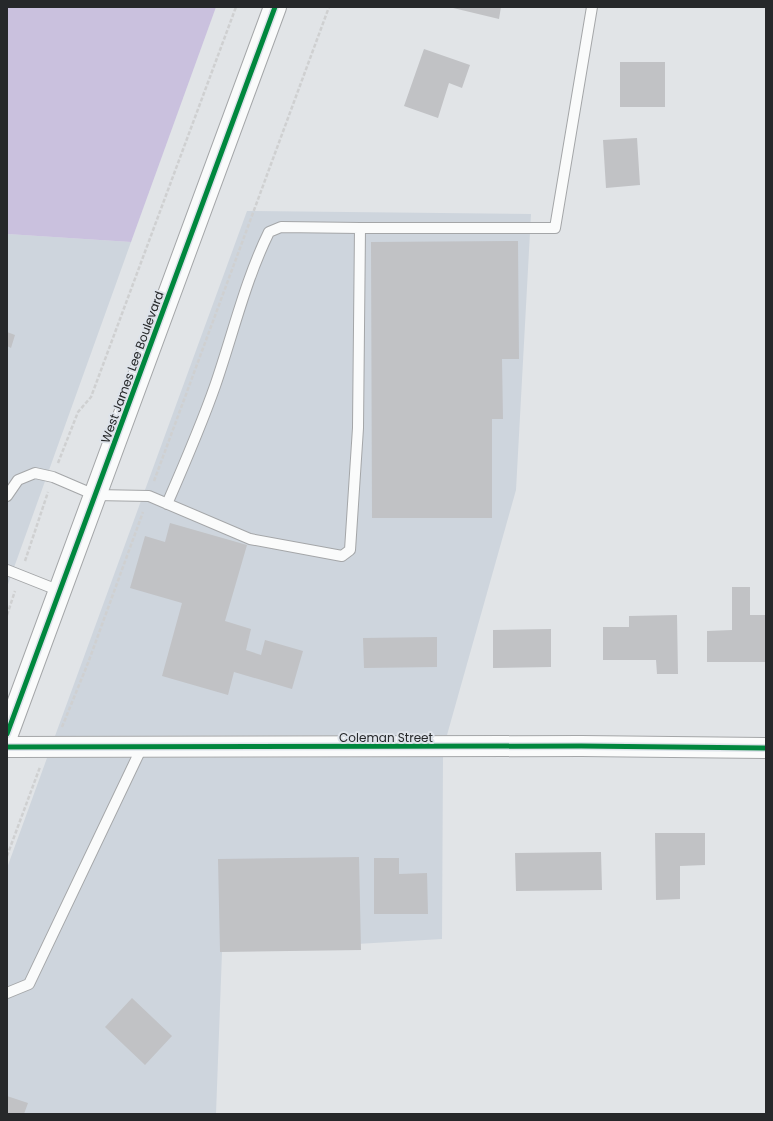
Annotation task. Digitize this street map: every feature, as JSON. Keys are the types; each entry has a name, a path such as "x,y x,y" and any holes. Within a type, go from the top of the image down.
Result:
{"main road":[{"name":"West James Lee Boulevard","path":"7,734 275,7"}],"street":[{"name":"Coleman Street","path":"7,747 582,746 766,748"}],"lane":[{"path":"167,504 197,435 215,386 247,284 269,232 281,227 555,228 592,7"},
{"path":"7,496 18,480 35,473 53,477 95,494 149,496 250,539 342,556 350,550 358,428 360,228"},
{"path":"7,570 60,591"},
{"path":"7,993 29,984 142,747"}],"path":[{"path":"7,615 53,477 78,412 91,397 236,7"},
{"path":"7,856 47,747 65,723 329,7"}],"shaded area":[{"path":"7,7 216,7 131,242 7,234"},
{"path":"247,211 531,214 516,490 447,735 55,736"},
{"path":"7,234 131,242 7,587"},
{"path":"443,757 442,939 222,952 216,1114 7,1114 7,868 47,758"}],"building":[{"path":"449,7 501,7 499,19"},
{"path":"424,49 470,65 462,88 449,83 438,118 404,106"},
{"path":"620,62 665,62 665,107 620,107"},
{"path":"637,138 640,185 606,188 603,140"},
{"path":"518,241 519,359 502,359 503,419 492,419 492,518 372,518 371,242"},
{"path":"7,332 15,335 11,348 7,346"},
{"path":"170,523 247,545 225,621 251,629 246,650 261,655 265,640 303,651 292,689 234,672 228,695 162,676 182,603 130,588 145,536 165,542"},
{"path":"732,587 750,587 750,615 766,615 766,662 707,662 707,631 732,630"},
{"path":"677,615 678,674 657,674 656,660 603,660 603,627 629,627 629,616"},
{"path":"551,629 551,667 493,668 493,630"},
{"path":"437,637 437,667 364,668 363,638"},
{"path":"655,833 705,833 705,865 680,866 680,899 656,900"},
{"path":"601,852 602,890 516,891 515,853"},
{"path":"359,857 361,950 220,952 218,859"},
{"path":"374,858 399,858 399,874 427,873 428,914 374,914"},
{"path":"132,998 172,1036 145,1065 105,1027"},
{"path":"7,1096 28,1103 24,1114 7,1114"}],"cycle path":[{"path":"7,734 275,7"},
{"path":"7,747 581,746 766,748"}]}
